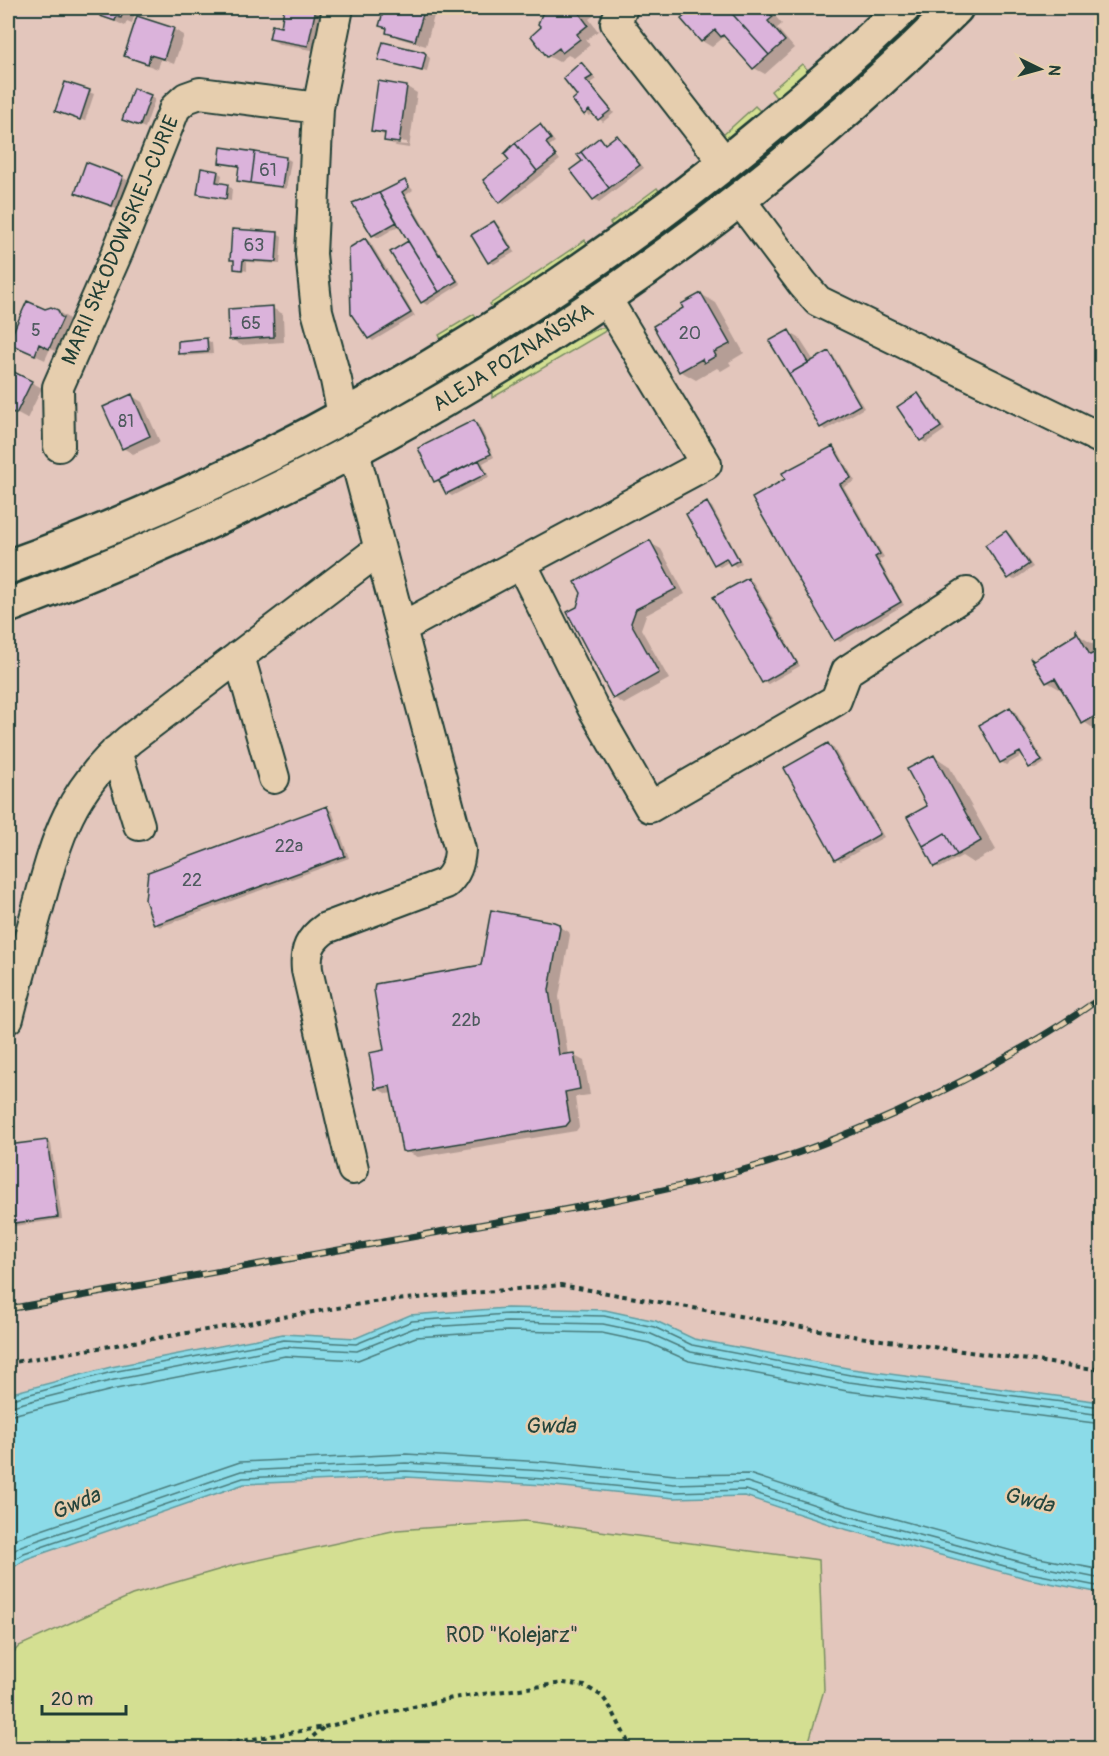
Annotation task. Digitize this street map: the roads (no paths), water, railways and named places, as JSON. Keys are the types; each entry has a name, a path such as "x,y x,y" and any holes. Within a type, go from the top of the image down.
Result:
{"main road":[{"name":"ALEJA POZNAŃSKA","path":"8,567 91,535 235,471 343,416 478,337 627,238 725,163 815,89 903,8"},
{"name":"ALEJA POZNAŃSKA","path":"8,606 148,551 255,502 354,452 474,383 605,297 740,199 832,123 956,8"},
{"path":"343,416 354,452"}],"street":[{"path":"338,8 318,108 311,272 317,311 336,380 343,416"},
{"path":"622,8 616,23 725,163"},
{"name":"MARII SKŁODOWSKIEJ-CURIE","path":"59,446 58,387 117,253 175,108 186,98 200,93 318,108"},
{"path":"740,199 818,301 1101,439"},
{"path":"401,628 706,464 605,297"},
{"path":"353,1169 307,970 306,957 309,946 316,935 326,928 446,883 454,875 459,863 460,850 354,452"},
{"path":"8,1018 60,831 83,789 116,751 380,549"},
{"path":"521,563 592,706 650,807 836,700 847,671 967,593"},
{"path":"240,656 274,778"},
{"path":"116,751 139,825"}],"water":[{"name":"Gwda","path":"507,1308 605,1310 656,1321 694,1339 852,1369 1101,1402 1101,1593 1029,1579 841,1528 745,1496 674,1498 544,1485 406,1477 244,1484 26,1559 8,1571 8,1394 111,1367 283,1334 356,1338 410,1315"}],"railway":[{"path":"8,1309 584,1206 668,1189 750,1168 824,1143 923,1100 1027,1045 1102,997"}],"park label":[{"name":"ROD \"Kolejarz\"","path":"512,1635"}]}
